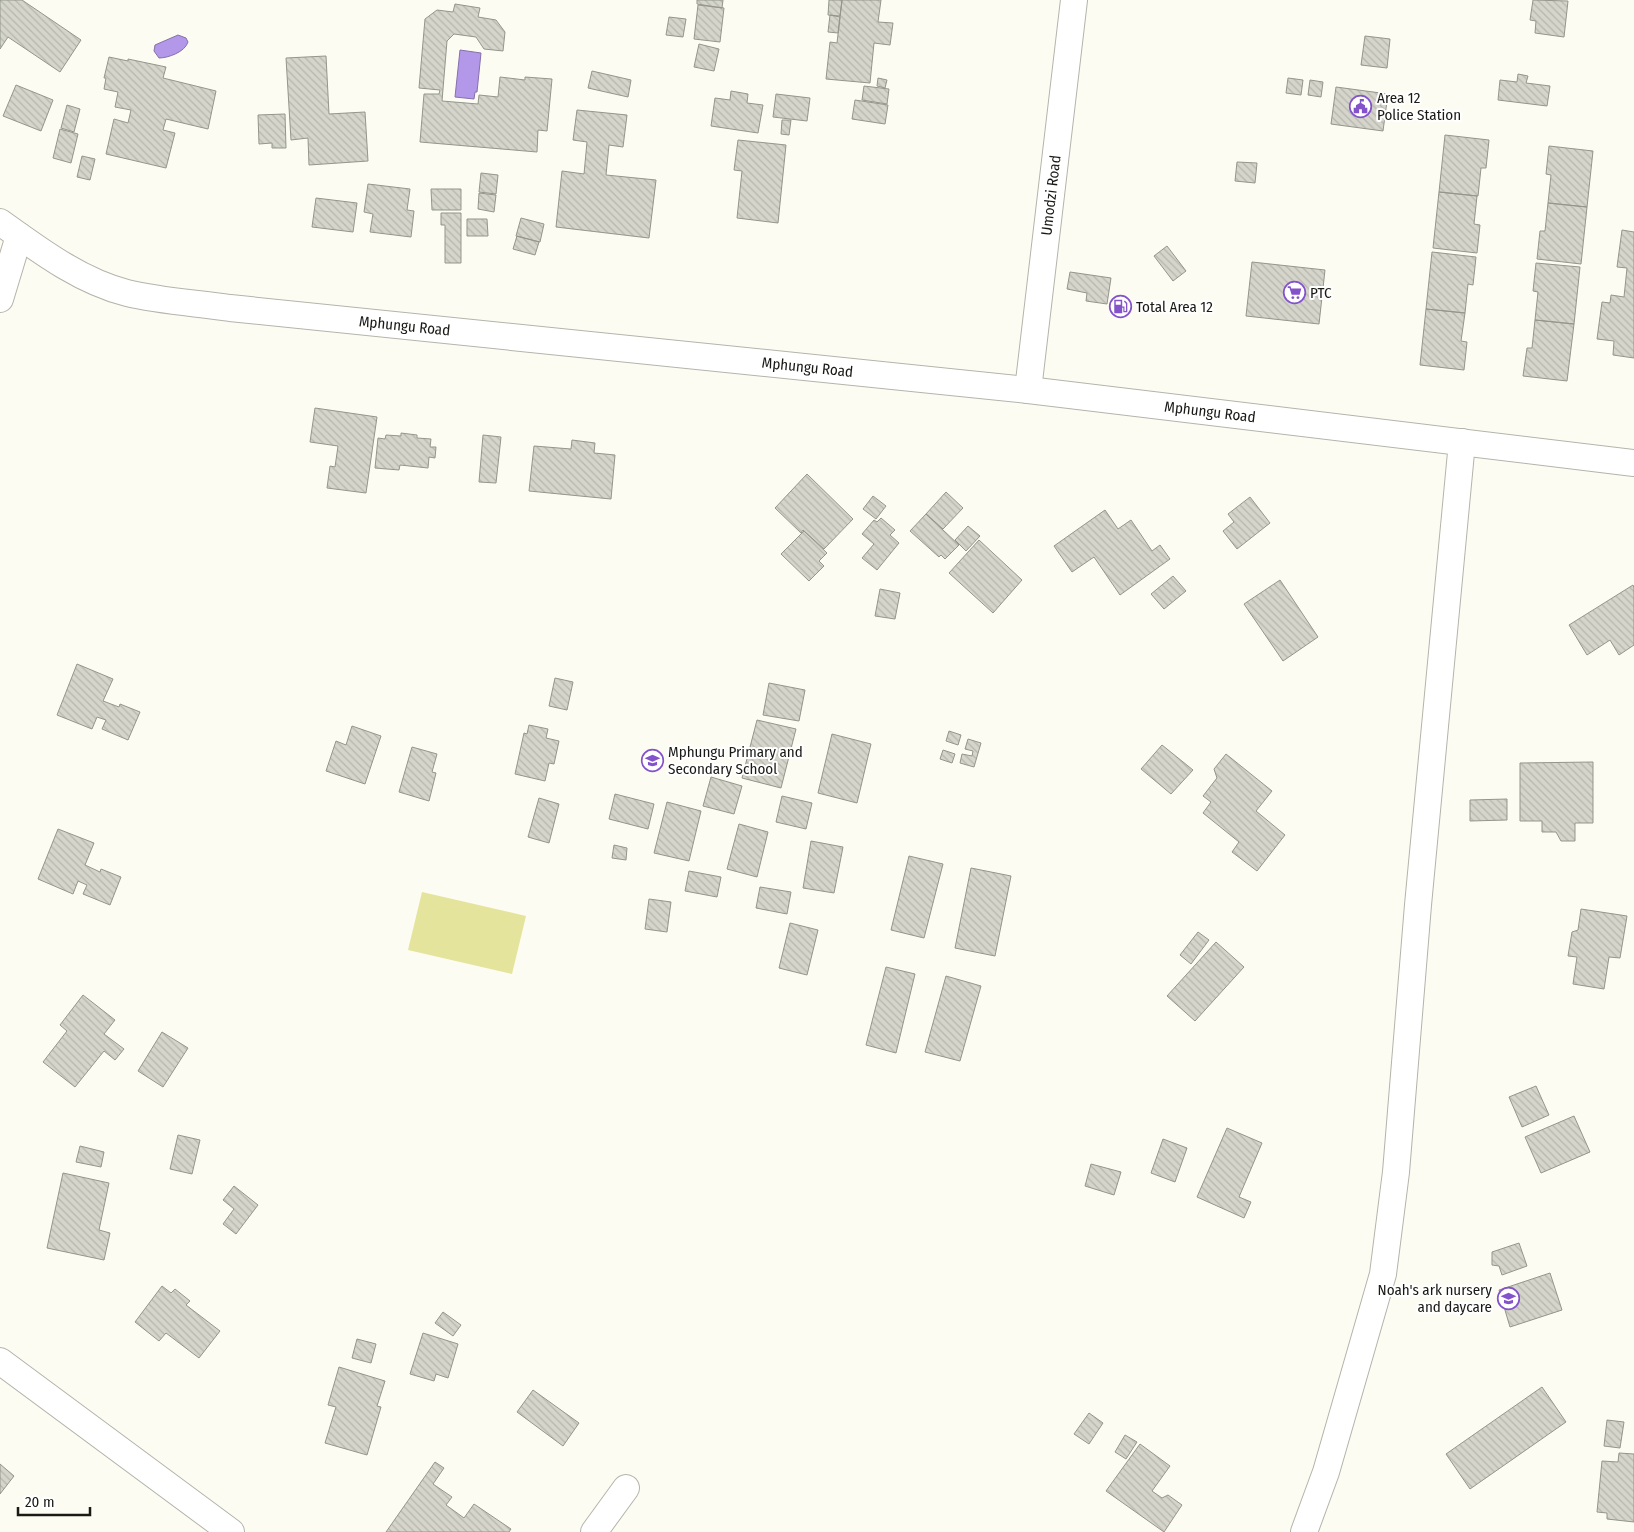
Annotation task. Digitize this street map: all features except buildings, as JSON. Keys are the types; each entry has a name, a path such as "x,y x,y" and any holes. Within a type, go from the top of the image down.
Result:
{"street":[{"name":"Umodzi Road","path":"1028,390 1074,0"},
{"name":"Mphungu Road","path":"9,229 71,270 99,283 127,293 174,300 259,311 1028,390 1634,463"},
{"path":"0,298 9,229"},
{"path":"1304,1532 1326,1472 1383,1274 1396,1172 1419,896 1462,442"},
{"path":"0,1361 231,1532"},
{"path":"594,1532 626,1488"}],"green space":[{"path":"422,892 526,916 512,974 408,950"}],"shaded area":[{"path":"178,35 186,38 188,42 186,46 176,54 159,58 154,51 155,45"},
{"path":"460,50 481,53 477,92 475,92 474,99 455,97"}],"place":[{"name":"Area 12 Police Station","path":"1361,107"},
{"name":"PTC","path":"1294,293"},
{"name":"Total Area 12","path":"1120,307"},
{"name":"Mphungu Primary and Secondary School","path":"652,761"},
{"name":"Noah's ark nursery and daycare","path":"1508,1299"}]}
